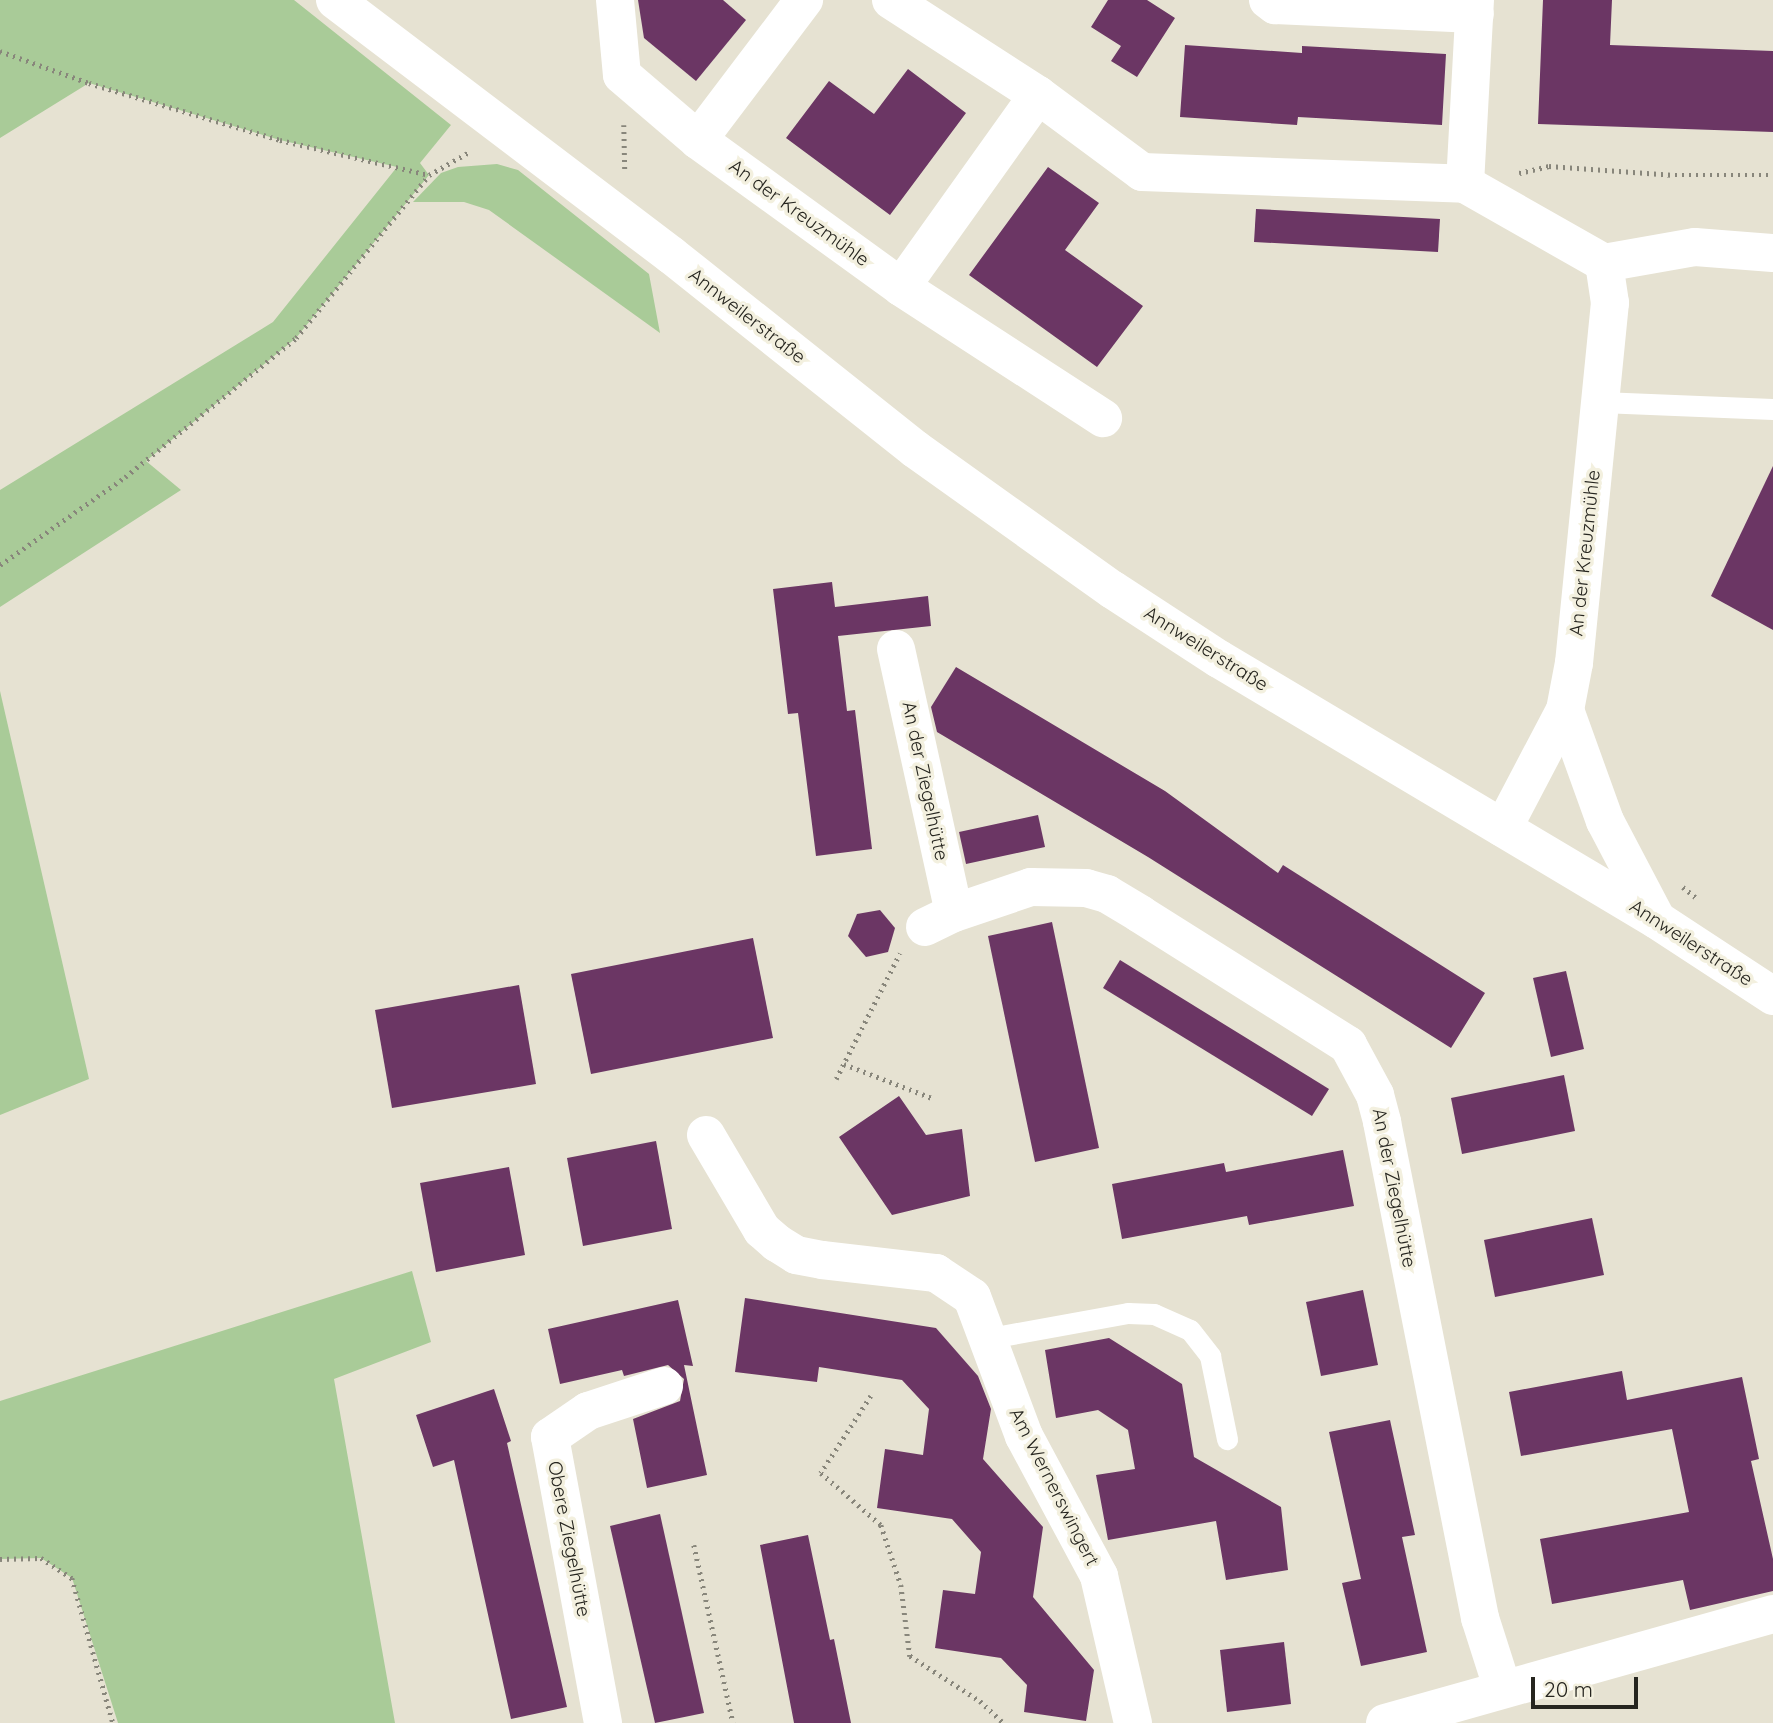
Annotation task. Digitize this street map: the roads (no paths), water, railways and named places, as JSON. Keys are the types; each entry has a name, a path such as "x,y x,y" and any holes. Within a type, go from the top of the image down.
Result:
{"street":[{"name":"Annweilerstraße","path":"335,0 504,132 671,255 915,449 1113,590 1219,659 1657,920 1773,996"},
{"name":"An der Kreuzmühle","path":"615,0 622,75 698,140 901,287 1103,418"},
{"path":"698,140 804,0"},
{"path":"891,0 1038,95 1142,172 1465,184 1604,263 1696,247 1773,253"},
{"path":"1268,0 1275,5 1475,7 1465,184"},
{"path":"901,287 1038,95"},
{"name":"An der Kreuzmühle","path":"1503,828 1565,710 1574,663 1610,303 1604,263"},
{"name":"An der Ziegelhütte","path":"896,649 926,931 1031,887 1060,885 1107,894 1348,1045 1375,1095 1382,1122 1480,1618 1502,1688"},
{"path":"1565,710 1605,821 1657,920"},
{"name":"Am Wernerswingert","path":"706,1135 762,1230 796,1255 936,1273 972,1297 990,1338 1024,1436 1099,1576 1133,1723"},
{"name":"Obere Ziegelhütte","path":"603,1723 550,1437 588,1411 664,1387"},
{"path":"1385,1723 1773,1614"}],"lane":[{"path":"1601,402 1773,409"},
{"path":"990,1338 1128,1313 1154,1314 1190,1330 1210,1356 1227,1439"}]}
